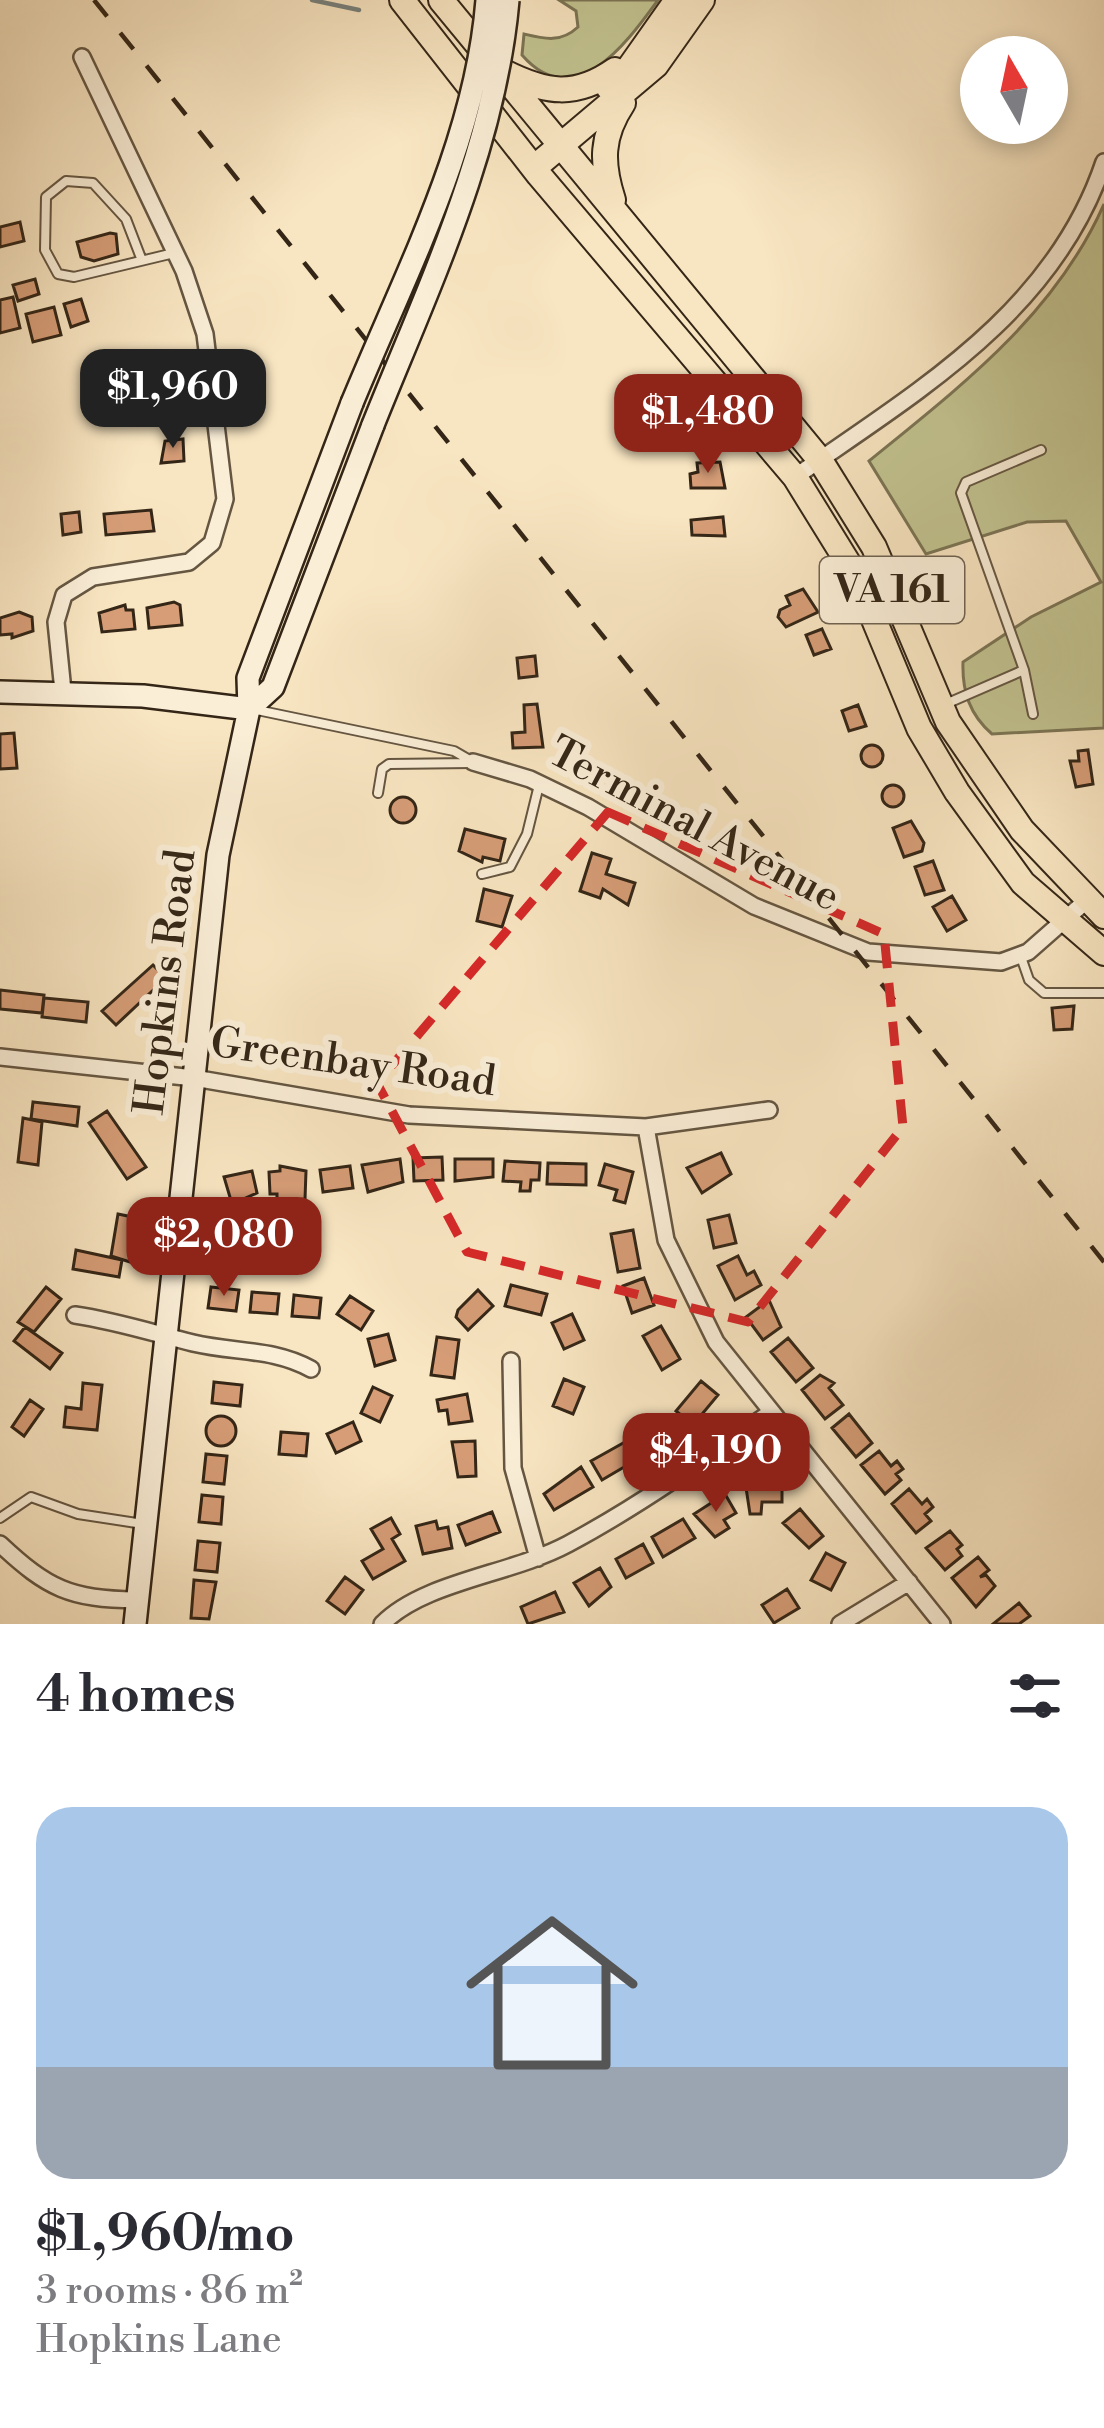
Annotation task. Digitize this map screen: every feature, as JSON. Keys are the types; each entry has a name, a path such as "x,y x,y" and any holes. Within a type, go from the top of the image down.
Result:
{"main road":[{"name":"VA 161","path":"402,0 534,168 795,477 854,574 920,728 957,792 1023,883 1104,953"},
{"name":"VA 161","path":"441,0 820,460 874,547 941,706 982,777 1095,908"},
{"name":"Hopkins Road","path":"135,1624 218,855 249,710 248,679 463,126 477,76 487,0"},
{"name":"Hopkins Road","path":"249,710 273,688 460,208 494,86 508,0"},
{"path":"534,168 642,51 677,0"},
{"path":"617,214 602,167 616,115 679,38 702,0"},
{"path":"494,66 536,88 567,91 596,83 642,51"},
{"path":"557,142 643,78"},
{"path":"0,692 63,691 249,710"}],"street":[{"path":"63,691 56,622 64,595 93,577 189,562 212,543 224,514 205,334 175,252 82,57"},
{"path":"795,477 954,365 1013,313 1065,244 1104,162"},
{"name":"Terminal Avenue","path":"473,762 540,784 754,906 838,944 971,964 1020,956"},
{"path":"1020,956 1064,921 1095,908"},
{"name":"Greenbay Road","path":"0,1057 194,1078 409,1115 646,1127 769,1110"},
{"path":"646,1127 667,1240 716,1342 942,1624"},
{"path":"75,1315 195,1343 285,1354 311,1369"},
{"path":"511,1361 513,1468 538,1558"},
{"path":"382,1624 417,1597 538,1558 679,1478 771,1412"},
{"path":"0,1544 36,1578 66,1594 136,1600"},
{"path":"840,1624 909,1582"}],"lane":[{"path":"141,258 126,219 93,183 66,181 46,197 45,250 58,274 74,277 175,252"},
{"path":"1033,715 1024,670 961,493 966,482 1041,450"},
{"path":"941,706 1024,670"},
{"name":"Terminal Avenue","path":"249,710 323,721 454,751 473,762"},
{"path":"378,793 382,769 389,764 473,762"},
{"path":"482,874 510,867 520,851 540,784"},
{"path":"1020,956 1030,980 1044,993 1104,993"},
{"path":"0,1518 31,1497 78,1514 145,1524"}],"highlighted area":[{"path":"608,812 884,934 903,1127 748,1322 467,1252 377,1083"}],"green space":[{"path":"559,0 658,0 599,66 561,78 542,72 522,55 524,34 559,38 578,27 576,11"},
{"path":"1104,204 1104,728 992,734 969,702 963,662 1031,617 1101,582 1066,521 1027,522 926,554 869,461 1003,346 1060,280"}],"building":[{"path":"20,222 24,241 0,247 0,227"},
{"path":"116,234 118,254 94,261 81,257 77,242"},
{"path":"35,279 39,294 18,301 13,285"},
{"path":"13,297 20,328 0,333 0,300"},
{"path":"81,299 88,321 71,327 64,304"},
{"path":"54,307 61,335 33,342 26,314"},
{"path":"686,387 697,401 669,414 663,410 658,399"},
{"path":"714,417 718,446 696,448 685,421"},
{"path":"183,439 184,461 161,463 165,441"},
{"path":"720,462 725,488 691,488 690,474 698,472 697,463"},
{"path":"151,510 154,531 106,535 104,514"},
{"path":"79,512 81,532 63,535 61,514"},
{"path":"723,517 725,536 692,535 691,520"},
{"path":"803,589 818,612 786,627 778,617 790,605 786,596"},
{"path":"125,605 126,610 133,610 135,629 102,632 99,613"},
{"path":"180,605 182,625 149,628 147,608"},
{"path":"19,612 32,617 33,631 12,638 12,634 0,635 0,618"},
{"path":"822,629 831,649 814,655 806,635"},
{"path":"535,656 537,676 519,678 517,658"},
{"path":"537,704 543,747 513,748 512,733 525,732 524,705"},
{"path":"858,705 866,726 849,731 842,711"},
{"path":"14,733 17,768 0,769 0,734"},
{"path":"872,745 883,756 872,767 861,756"},
{"path":"1088,750 1093,784 1076,787 1070,761 1079,761 1078,751"},
{"path":"893,785 904,796 893,807 882,796"},
{"path":"403,797 416,810 403,823 390,810"},
{"path":"911,821 924,843 922,851 904,857 893,828"},
{"path":"465,829 505,839 500,861 483,857 482,862 459,851"},
{"path":"592,853 611,859 606,874 635,883 628,905 603,889 600,898 580,891"},
{"path":"933,861 944,890 925,895 915,867"},
{"path":"484,889 512,896 502,927 477,921"},
{"path":"952,896 966,920 947,931 933,907"},
{"path":"153,965 166,978 116,1025 102,1011"},
{"path":"0,990 44,995 42,1013 0,1009"},
{"path":"44,998 88,1002 86,1022 42,1017"},
{"path":"1074,1006 1072,1029 1054,1030 1052,1008"},
{"path":"33,1102 79,1107 77,1126 31,1119"},
{"path":"107,1111 146,1167 127,1179 89,1123"},
{"path":"23,1118 42,1122 38,1165 18,1162"},
{"path":"721,1153 731,1174 702,1193 687,1168"},
{"path":"442,1157 443,1180 414,1181 413,1158"},
{"path":"400,1159 403,1182 368,1192 362,1165"},
{"path":"455,1159 493,1159 493,1177 455,1181"},
{"path":"505,1161 540,1163 539,1180 531,1180 530,1191 520,1191 521,1182 503,1181"},
{"path":"548,1163 586,1164 586,1185 547,1184"},
{"path":"605,1164 633,1172 625,1203 614,1200 617,1190 599,1185"},
{"path":"280,1166 306,1171 305,1199 277,1201 277,1194 270,1194 269,1172 280,1171"},
{"path":"350,1166 353,1188 323,1192 320,1170"},
{"path":"252,1171 257,1193 232,1204 224,1177"},
{"path":"118,1214 137,1218 130,1262 111,1256"},
{"path":"729,1215 736,1243 714,1248 708,1220"},
{"path":"633,1230 640,1268 618,1272 611,1234"},
{"path":"76,1250 122,1260 119,1277 73,1269"},
{"path":"738,1256 747,1275 754,1271 761,1285 735,1300 718,1266"},
{"path":"644,1278 654,1305 632,1313 623,1286"},
{"path":"511,1285 547,1294 541,1315 505,1306"},
{"path":"46,1287 61,1299 34,1332 18,1322"},
{"path":"211,1287 239,1290 236,1311 208,1308"},
{"path":"478,1290 493,1306 468,1330 456,1317"},
{"path":"252,1292 279,1294 277,1314 250,1312"},
{"path":"294,1295 321,1298 319,1318 292,1316"},
{"path":"350,1296 373,1311 361,1330 337,1314"},
{"path":"769,1300 781,1327 763,1340 746,1317"},
{"path":"572,1314 584,1340 564,1349 552,1323"},
{"path":"661,1326 680,1359 662,1370 643,1336"},
{"path":"25,1327 62,1353 50,1369 14,1341"},
{"path":"388,1334 395,1360 375,1366 368,1339"},
{"path":"437,1337 459,1340 454,1378 431,1375"},
{"path":"788,1338 813,1368 796,1382 771,1352"},
{"path":"820,1375 834,1383 829,1388 843,1405 825,1419 802,1390"},
{"path":"564,1379 584,1387 573,1414 553,1406"},
{"path":"701,1381 718,1395 693,1425 676,1411"},
{"path":"214,1382 242,1385 240,1406 212,1403"},
{"path":"83,1383 102,1385 97,1430 64,1427 66,1407 81,1409"},
{"path":"373,1387 392,1396 380,1422 361,1413"},
{"path":"467,1394 472,1421 449,1424 447,1410 439,1411 437,1400"},
{"path":"30,1400 43,1409 24,1436 12,1427"},
{"path":"849,1414 872,1443 856,1457 832,1428"},
{"path":"667,1415 679,1434 647,1453 630,1427 645,1417 650,1425"},
{"path":"221,1416 232,1420 236,1431 232,1442 221,1446 210,1442 206,1431 210,1420"},
{"path":"353,1422 361,1441 336,1453 327,1434"},
{"path":"281,1432 308,1434 306,1456 279,1454"},
{"path":"475,1441 476,1476 458,1477 452,1442"},
{"path":"625,1442 636,1460 602,1480 591,1461"},
{"path":"879,1451 891,1466 897,1461 903,1469 896,1474 901,1480 885,1494 861,1465"},
{"path":"206,1454 227,1456 224,1484 203,1482"},
{"path":"581,1467 593,1487 554,1510 544,1494"},
{"path":"782,1480 782,1502 762,1502 761,1514 750,1514 745,1481"},
{"path":"909,1489 922,1504 927,1499 933,1507 925,1514 931,1521 916,1533 892,1504"},
{"path":"725,1494 736,1513 724,1520 729,1528 715,1537 694,1514"},
{"path":"202,1495 223,1497 221,1524 199,1522"},
{"path":"800,1509 823,1536 809,1548 783,1523"},
{"path":"492,1512 500,1532 466,1545 458,1525"},
{"path":"391,1518 400,1534 392,1539 405,1561 373,1579 362,1561 383,1549 371,1529"},
{"path":"683,1519 695,1538 663,1557 652,1537"},
{"path":"436,1521 438,1529 448,1527 452,1548 423,1554 416,1526"},
{"path":"950,1531 962,1545 957,1549 962,1556 945,1570 926,1548"},
{"path":"198,1541 220,1543 217,1572 195,1570"},
{"path":"643,1544 653,1563 626,1578 616,1559"},
{"path":"826,1553 845,1563 831,1590 811,1580"},
{"path":"978,1557 989,1570 980,1577 986,1575 995,1586 976,1607 952,1578"},
{"path":"600,1568 611,1587 589,1606 574,1583"},
{"path":"345,1577 363,1590 345,1614 327,1601"},
{"path":"194,1580 216,1582 209,1619 191,1618"},
{"path":"787,1589 799,1608 774,1623 762,1605"},
{"path":"555,1592 564,1612 528,1624 521,1607"},
{"path":"1019,1603 1030,1616 1019,1624 993,1624"}],"waterway":[{"path":"312,0 359,10"}],"railway":[{"path":"94,0 1104,1262"}]}
